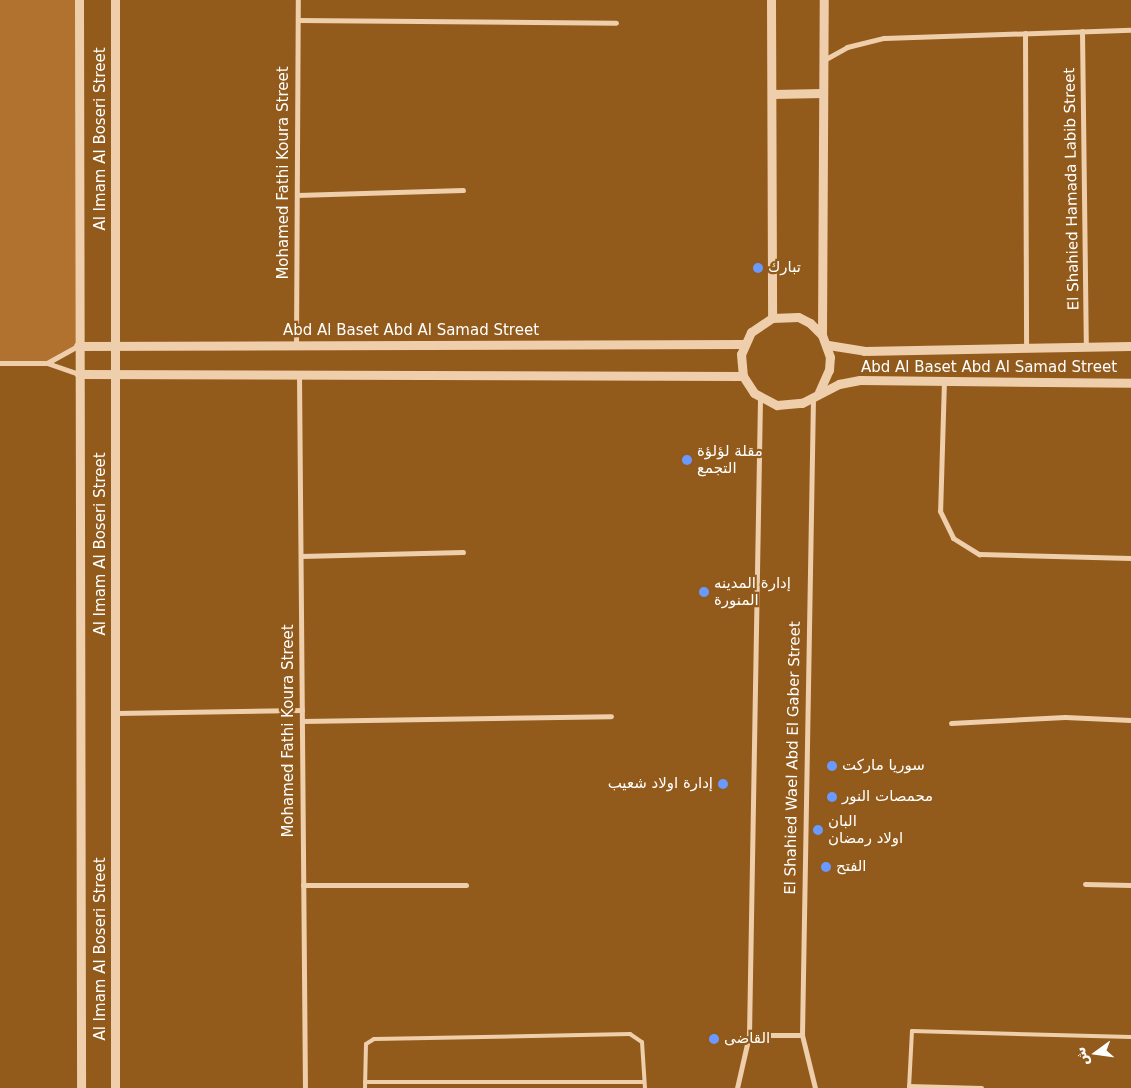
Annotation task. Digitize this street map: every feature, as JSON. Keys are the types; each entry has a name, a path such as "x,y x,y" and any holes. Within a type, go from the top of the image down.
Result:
{"street":[{"name":"Al Imam Al Boseri Street","path":"79,0 80,1088"},
{"name":"Al Imam Al Boseri Street","path":"115,0 115,1088"},
{"name":"Mohamed Fathi Koura Street","path":"296,345 298,0"},
{"path":"771,0 772,318"},
{"path":"822,334 824,0"},
{"path":"298,20 616,23"},
{"path":"824,60 847,47 874,39 1131,30"},
{"name":"El Shahied Hamada Labib Street","path":"1082,31 1086,346"},
{"path":"1025,33 1026,347"},
{"path":"772,94 824,93"},
{"path":"296,195 463,190"},
{"path":"772,318 798,318 822,334 828,345 829,370 816,394 789,406 777,405 760,397 743,376 741,354 744,344 751,332 772,318"},
{"name":"Abd Al Baset Abd Al Samad Street","path":"78,346 744,344"},
{"name":"Abd Al Baset Abd Al Samad Street","path":"828,345 864,351 1131,346"},
{"path":"47,363 78,346"},
{"path":"0,364 47,363 79,374 743,376"},
{"name":"Mohamed Fathi Koura Street","path":"299,374 305,1088"},
{"name":"Abd Al Baset Abd Al Samad Street","path":"816,394 860,380 944,379 1131,383"},
{"path":"944,379 940,511 954,538 979,554 1131,558"},
{"name":"El Shahied Wael Abd El Gaber Street","path":"816,394 802,1035 816,1088"},
{"path":"737,1088 749,1036 760,397"},
{"path":"300,556 463,552"},
{"path":"116,713 302,710"},
{"path":"302,721 612,716"},
{"path":"951,722 1065,718 1131,720"},
{"path":"1085,884 1131,884"},
{"path":"303,885 466,885"},
{"path":"749,1036 802,1035"}],"lane":[{"path":"982,1088 909,1087 912,1031 1131,1037"},
{"path":"365,1088 366,1044 374,1039 630,1034 642,1042 645,1088"},
{"path":"365,1082 644,1082"}],"shaded area":[{"path":"0,0 79,0 78,346 47,363 0,363"}],"place":[{"name":"تبارك","path":"758,268"},
{"name":"مقلة لؤلؤة التجمع","path":"687,460"},
{"name":"إدارة المدينه المنورة","path":"704,592"},
{"name":"سوريا ماركت","path":"832,766"},
{"name":"إدارة اولاد شعيب","path":"723,784"},
{"name":"محمصات النور","path":"832,797"},
{"name":"البان اولاد رمضان","path":"818,830"},
{"name":"الفتح","path":"826,867"},
{"name":"القاضى","path":"714,1039"}]}
